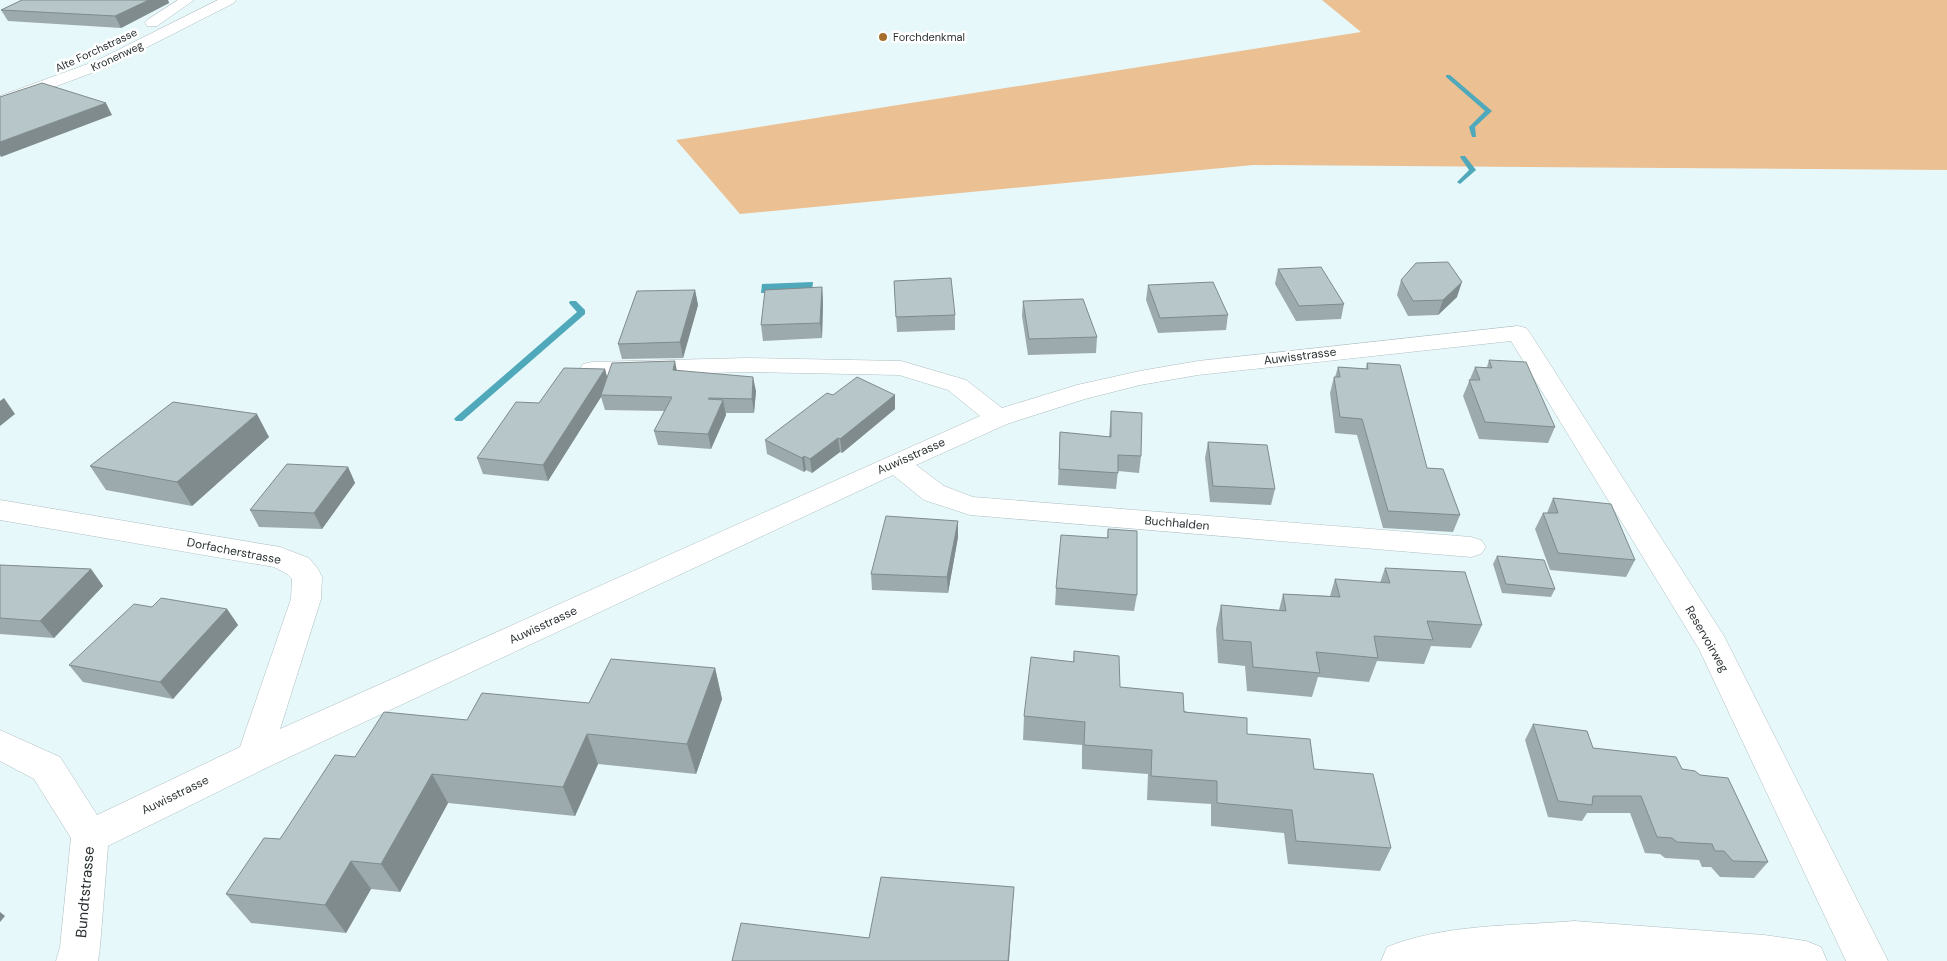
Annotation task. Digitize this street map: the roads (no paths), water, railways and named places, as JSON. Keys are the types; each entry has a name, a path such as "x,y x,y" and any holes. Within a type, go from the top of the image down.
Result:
{"street":[{"name":"Alte Forchstrasse","path":"0,91 88,55 162,18 187,0"},
{"name":"Kronenweg","path":"0,102 102,64 230,0"},
{"name":"Auwisstrasse","path":"90,836 254,757 998,418 1140,378 1198,368 1361,349 1518,334"},
{"name":"Reservoirweg","path":"1518,334 1713,645 1867,961"},
{"path":"592,369 747,365 901,368 957,385 998,418"},
{"name":"Buchhalden","path":"896,463 934,493 970,506 1471,547"},
{"name":"Dorfacherstrasse","path":"0,510 280,558 298,566 307,577 306,599 254,757"},
{"name":"Bundtstrasse","path":"0,745 47,768 90,836 80,947 76,961"},
{"path":"1402,961 1445,951 1574,941 1764,955 1806,961"}],"water":[{"path":"813,282 812,291 761,293 762,284"}],"waterway":[{"path":"1448,76 1489,111 1472,127 1474,136"},
{"path":"1460,182 1473,170 1463,157"},
{"path":"459,419 582,312 573,303"}],"place":[{"name":"Forchdenkmal","path":"883,37"}]}
